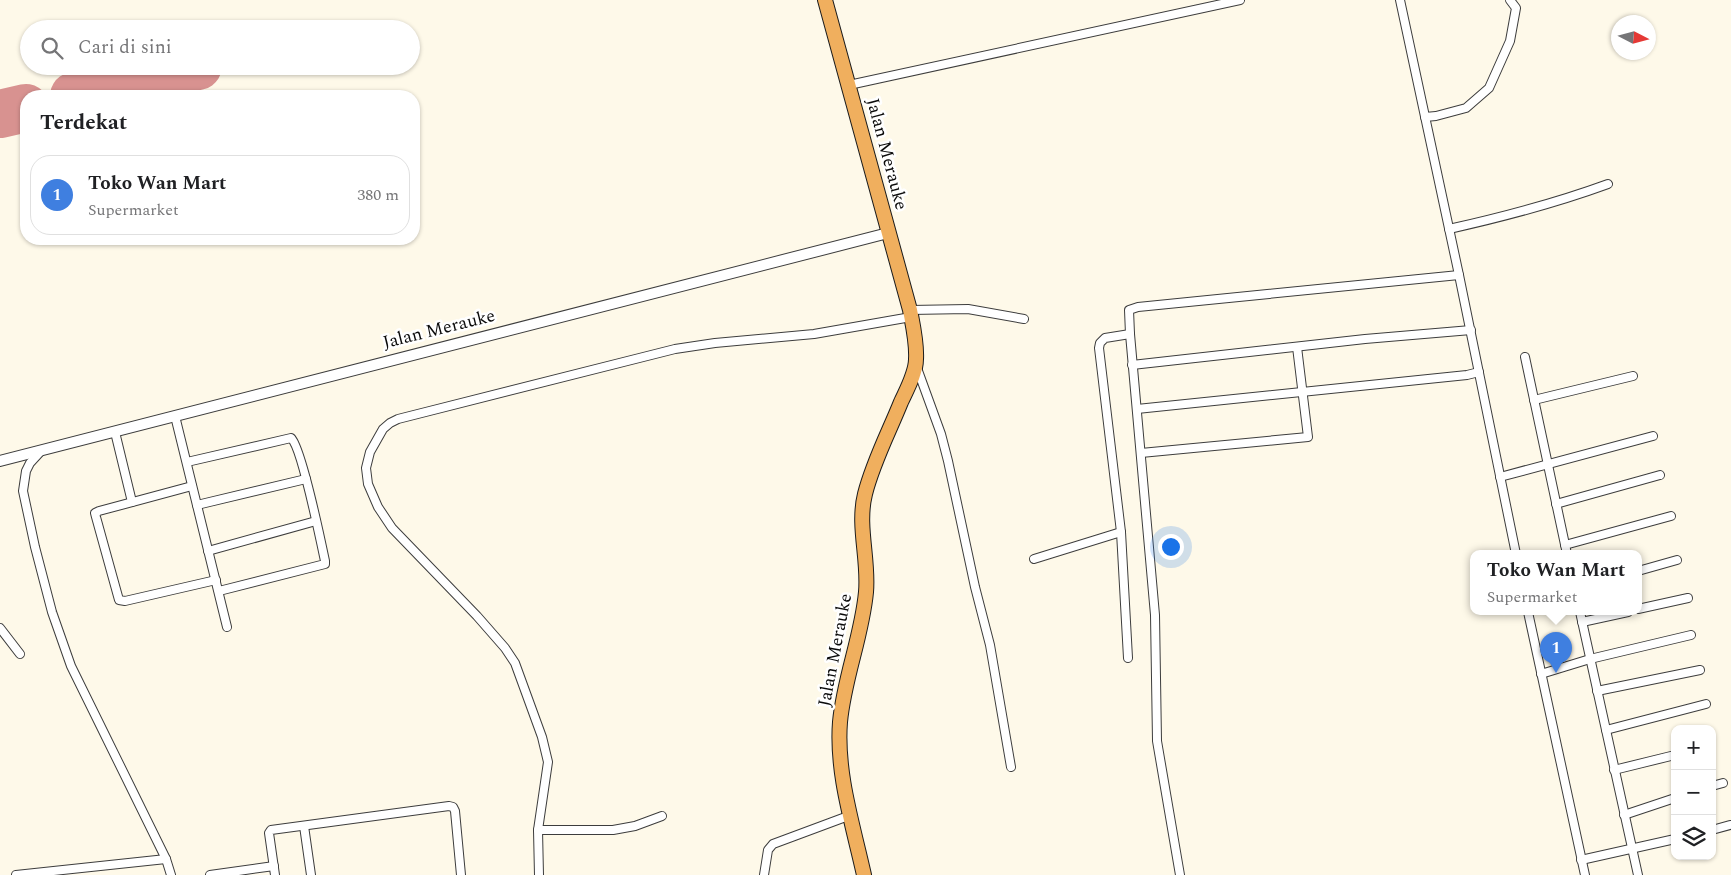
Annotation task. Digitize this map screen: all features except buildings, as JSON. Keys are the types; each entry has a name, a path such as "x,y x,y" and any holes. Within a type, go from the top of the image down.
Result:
{"highway":[{"name":"Jalan Merauke","path":"825,0 910,314 916,345 916,364 868,484 862,512 867,583 866,598 845,690 840,721 840,764 864,875"}],"street":[{"path":"849,85 896,73 1240,0"},
{"path":"1400,0 1515,550"},
{"path":"1425,117 1466,108 1489,88 1510,41 1516,8 1510,0"},
{"path":"1449,229 1506,217 1608,184"},
{"name":"Jalan Merauke","path":"0,461 888,233"},
{"path":"1180,875 1157,741 1155,615 1129,312 1134,308 1459,275"},
{"path":"539,875 538,830 548,762 542,737 519,672 512,658 483,622 392,528 378,508 368,484 366,468 370,452 379,434 390,422 398,419 675,349 715,342 814,334 910,314 968,309 1024,319"},
{"path":"1132,364 1470,330"},
{"path":"1128,658 1121,532 1099,348 1100,343 1105,338 1130,334"},
{"path":"1141,453 1308,437 1297,347"},
{"path":"1526,357 1566,550"},
{"path":"916,364 941,434 948,461 975,588 990,645 1011,767"},
{"path":"1137,410 1467,375 1479,372"},
{"path":"1534,400 1633,376"},
{"path":"175,416 227,627"},
{"path":"114,432 132,502"},
{"path":"1500,477 1654,436"},
{"path":"187,462 291,438 295,443 306,479 325,561 324,564 219,591"},
{"path":"41,451 30,463 26,471 23,491 52,612 71,666 166,859 171,875"},
{"path":"1556,504 1660,475"},
{"path":"197,505 306,479"},
{"path":"192,486 97,512 95,515 120,600 125,601 216,580"},
{"path":"1565,545 1671,516"},
{"path":"208,551 316,521"},
{"path":"1034,559 1121,532"},
{"path":"1642,570 1678,560"},
{"path":"1642,609 1688,598"},
{"path":"1529,615 1585,875"},
{"path":"1581,615 1638,875"},
{"path":"1582,622 1614,615"},
{"path":"0,628 20,654"},
{"path":"1541,674 1590,659 1691,635"},
{"path":"1597,691 1700,670"},
{"path":"1606,730 1706,704"},
{"path":"1614,770 1671,755"},
{"path":"1716,785 1723,783"},
{"path":"1624,814 1671,799"},
{"path":"275,875 270,830 452,806 455,811 461,875"},
{"path":"764,875 768,850 773,844 851,815"},
{"path":"538,830 613,830 635,826 662,816"},
{"path":"1716,829 1730,825"},
{"path":"304,826 311,875"},
{"path":"1581,860 1671,839"},
{"path":"16,875 166,859"},
{"path":"210,875 274,866"}],"runway":[{"path":"99,90 161,75"},
{"path":"0,114 20,109"}],"place":[{"name":"Toko Wan Mart","path":"1556,673"}]}
